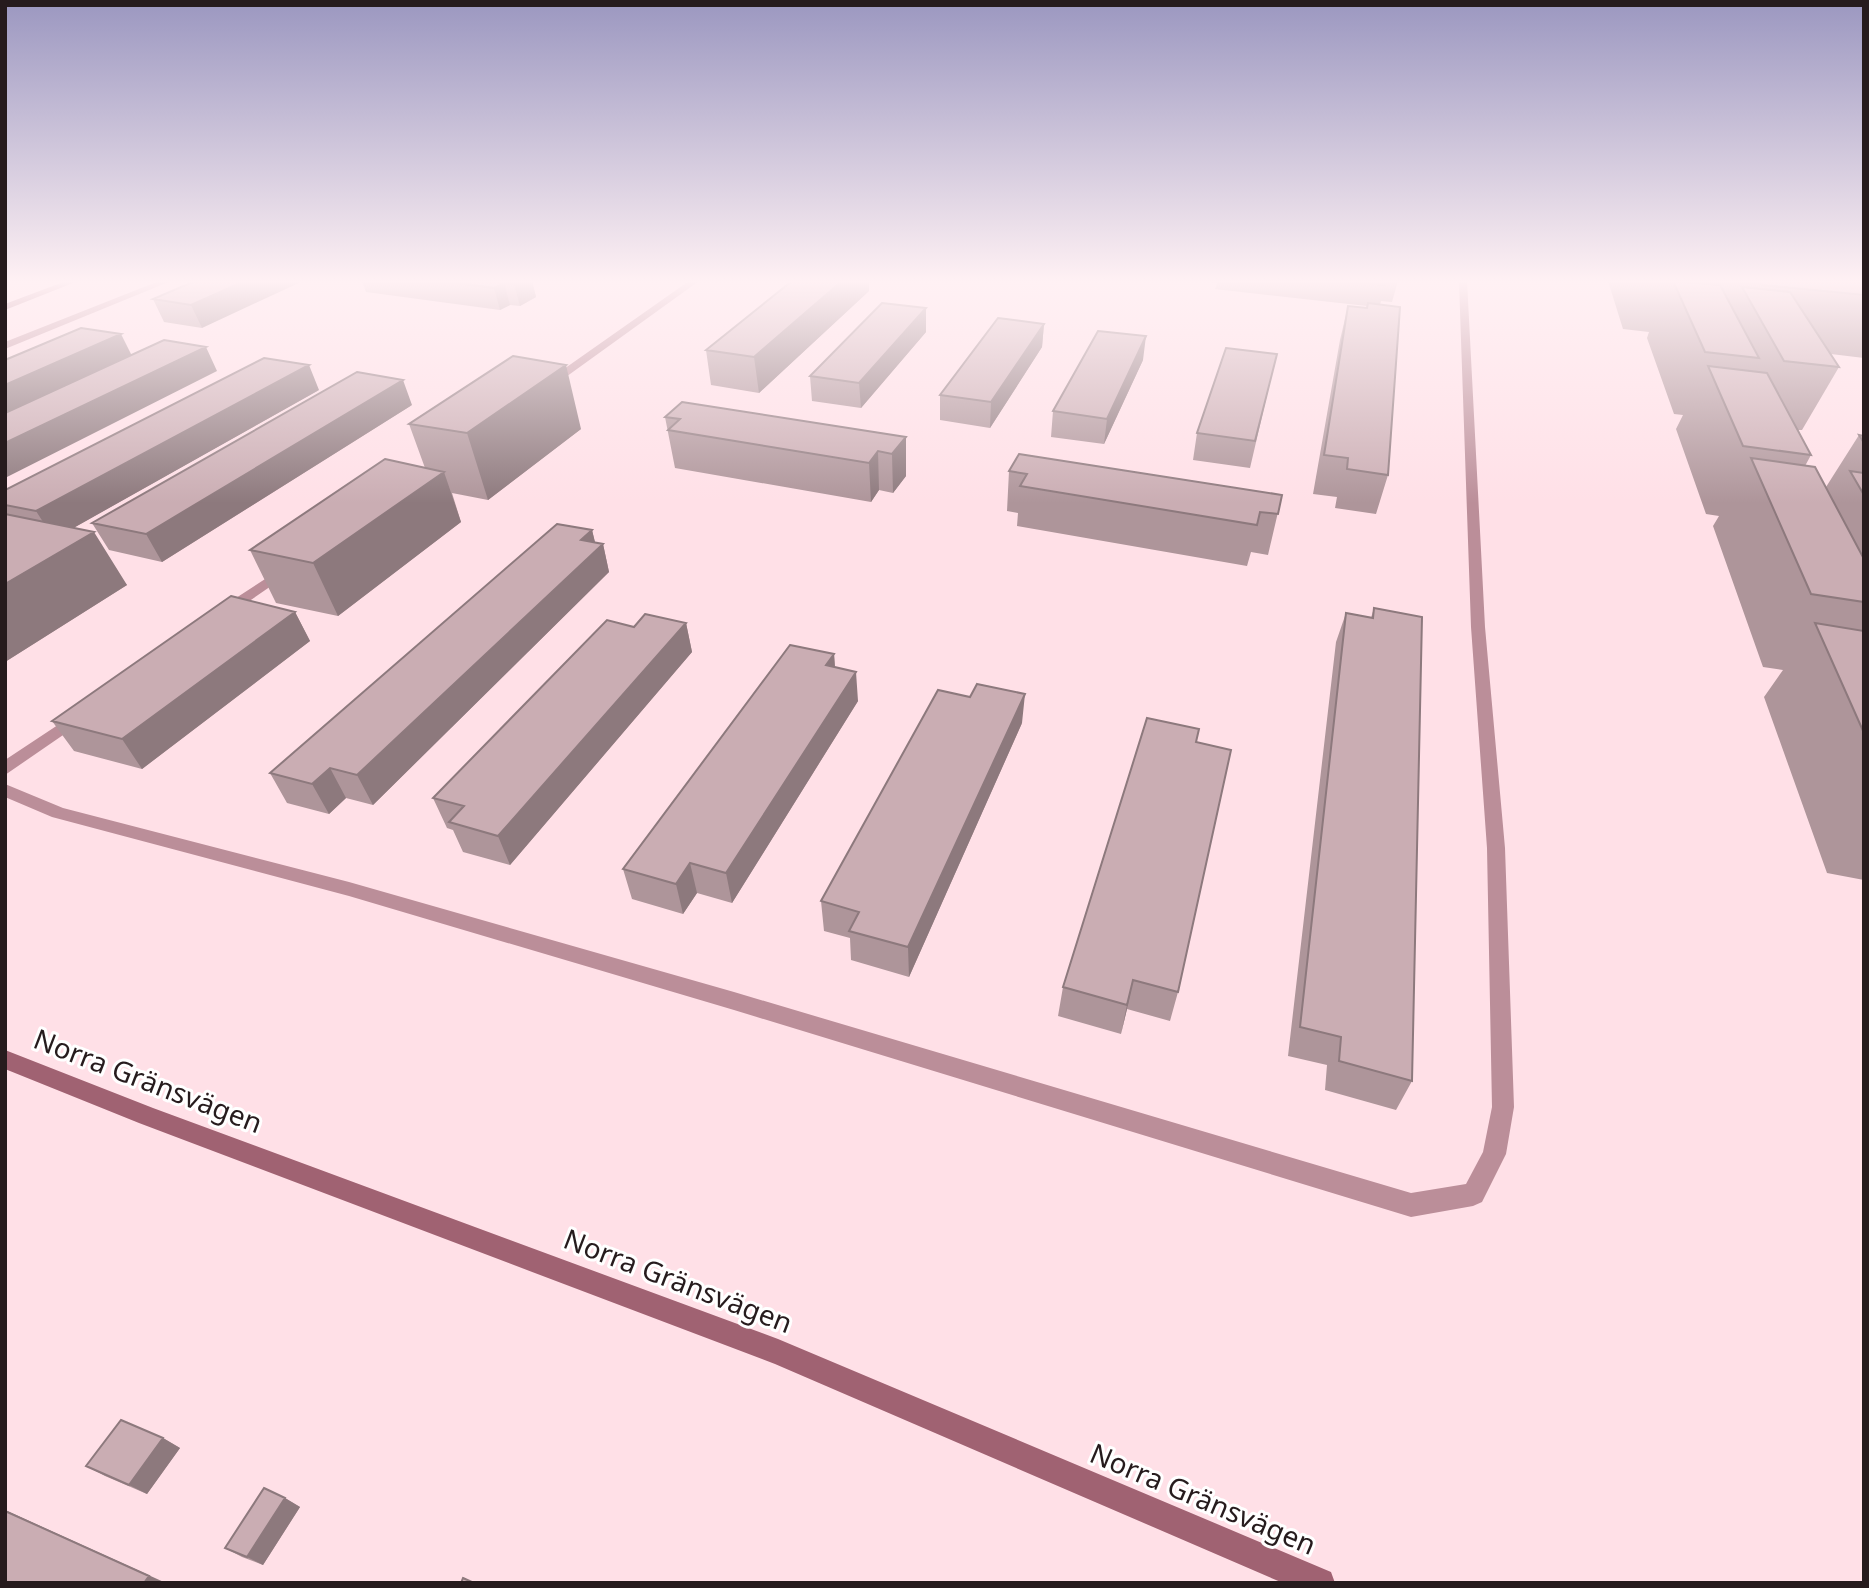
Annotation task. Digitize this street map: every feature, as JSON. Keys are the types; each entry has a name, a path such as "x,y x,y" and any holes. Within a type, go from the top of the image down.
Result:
{"street":[{"path":"542,389 590,355"},
{"path":"5,790 58,813 349,889 721,997 1411,1205 1473,1194 1494,1153 1503,1107 1496,848 1478,627 1466,355"},
{"path":"213,620 303,558"},
{"path":"5,769 92,706"},
{"name":"Norra Gränsvägen","path":"5,1059 147,1116 778,1352 1320,1583"}],"building":[{"path":"17,355 73,355 5,385 5,360"},
{"path":"131,355 189,355 5,443 5,413"},
{"path":"831,355 884,355 859,383 810,376"},
{"path":"970,355 1023,355 991,402 940,395"},
{"path":"1084,355 1137,355 1107,419 1053,411"},
{"path":"1224,355 1277,355 1255,441 1197,433"},
{"path":"1340,355 1397,355 1388,475 1347,469 1348,458 1324,455"},
{"path":"1733,355 1757,355 1759,358"},
{"path":"1781,355 1831,355 1839,367 1784,361"},
{"path":"513,356 566,365 467,433 409,424"},
{"path":"264,358 309,365 36,511 5,505 5,490"},
{"path":"1708,366 1767,373 1811,455 1743,446"},
{"path":"357,372 403,380 146,534 92,523"},
{"path":"682,402 906,437 892,454 878,451 869,463 668,430 680,419 665,417"},
{"path":"1019,454 1282,495 1278,514 1260,512 1257,525 1020,486 1027,474 1009,471"},
{"path":"1751,458 1815,467 1864,559 1864,602 1811,594"},
{"path":"385,459 444,472 313,563 250,550"},
{"path":"1850,471 1864,473 1864,495"},
{"path":"5,514 94,532 5,584"},
{"path":"557,524 592,530 581,540 603,544 357,775 330,768 312,784 270,773"},
{"path":"231,596 295,612 122,739 52,721"},
{"path":"1374,608 1422,617 1412,1081 1339,1061 1341,1037 1300,1027 1346,613 1373,618"},
{"path":"645,614 686,623 498,836 449,822 464,806 433,798 607,620 634,627"},
{"path":"1815,623 1864,631 1864,733"},
{"path":"790,645 834,654 826,665 856,672 726,873 690,863 676,884 623,869"},
{"path":"977,684 1025,694 908,947 849,931 859,912 821,901 938,690 970,697"},
{"path":"1147,718 1199,729 1196,742 1231,750 1178,992 1133,980 1127,1005 1063,987"},
{"path":"121,1420 163,1438 129,1485 86,1466"},
{"path":"264,1488 285,1498 247,1557 225,1548"},
{"path":"5,1511 149,1576 144,1583 5,1583"},
{"path":"463,1578 474,1583 461,1583"}]}
